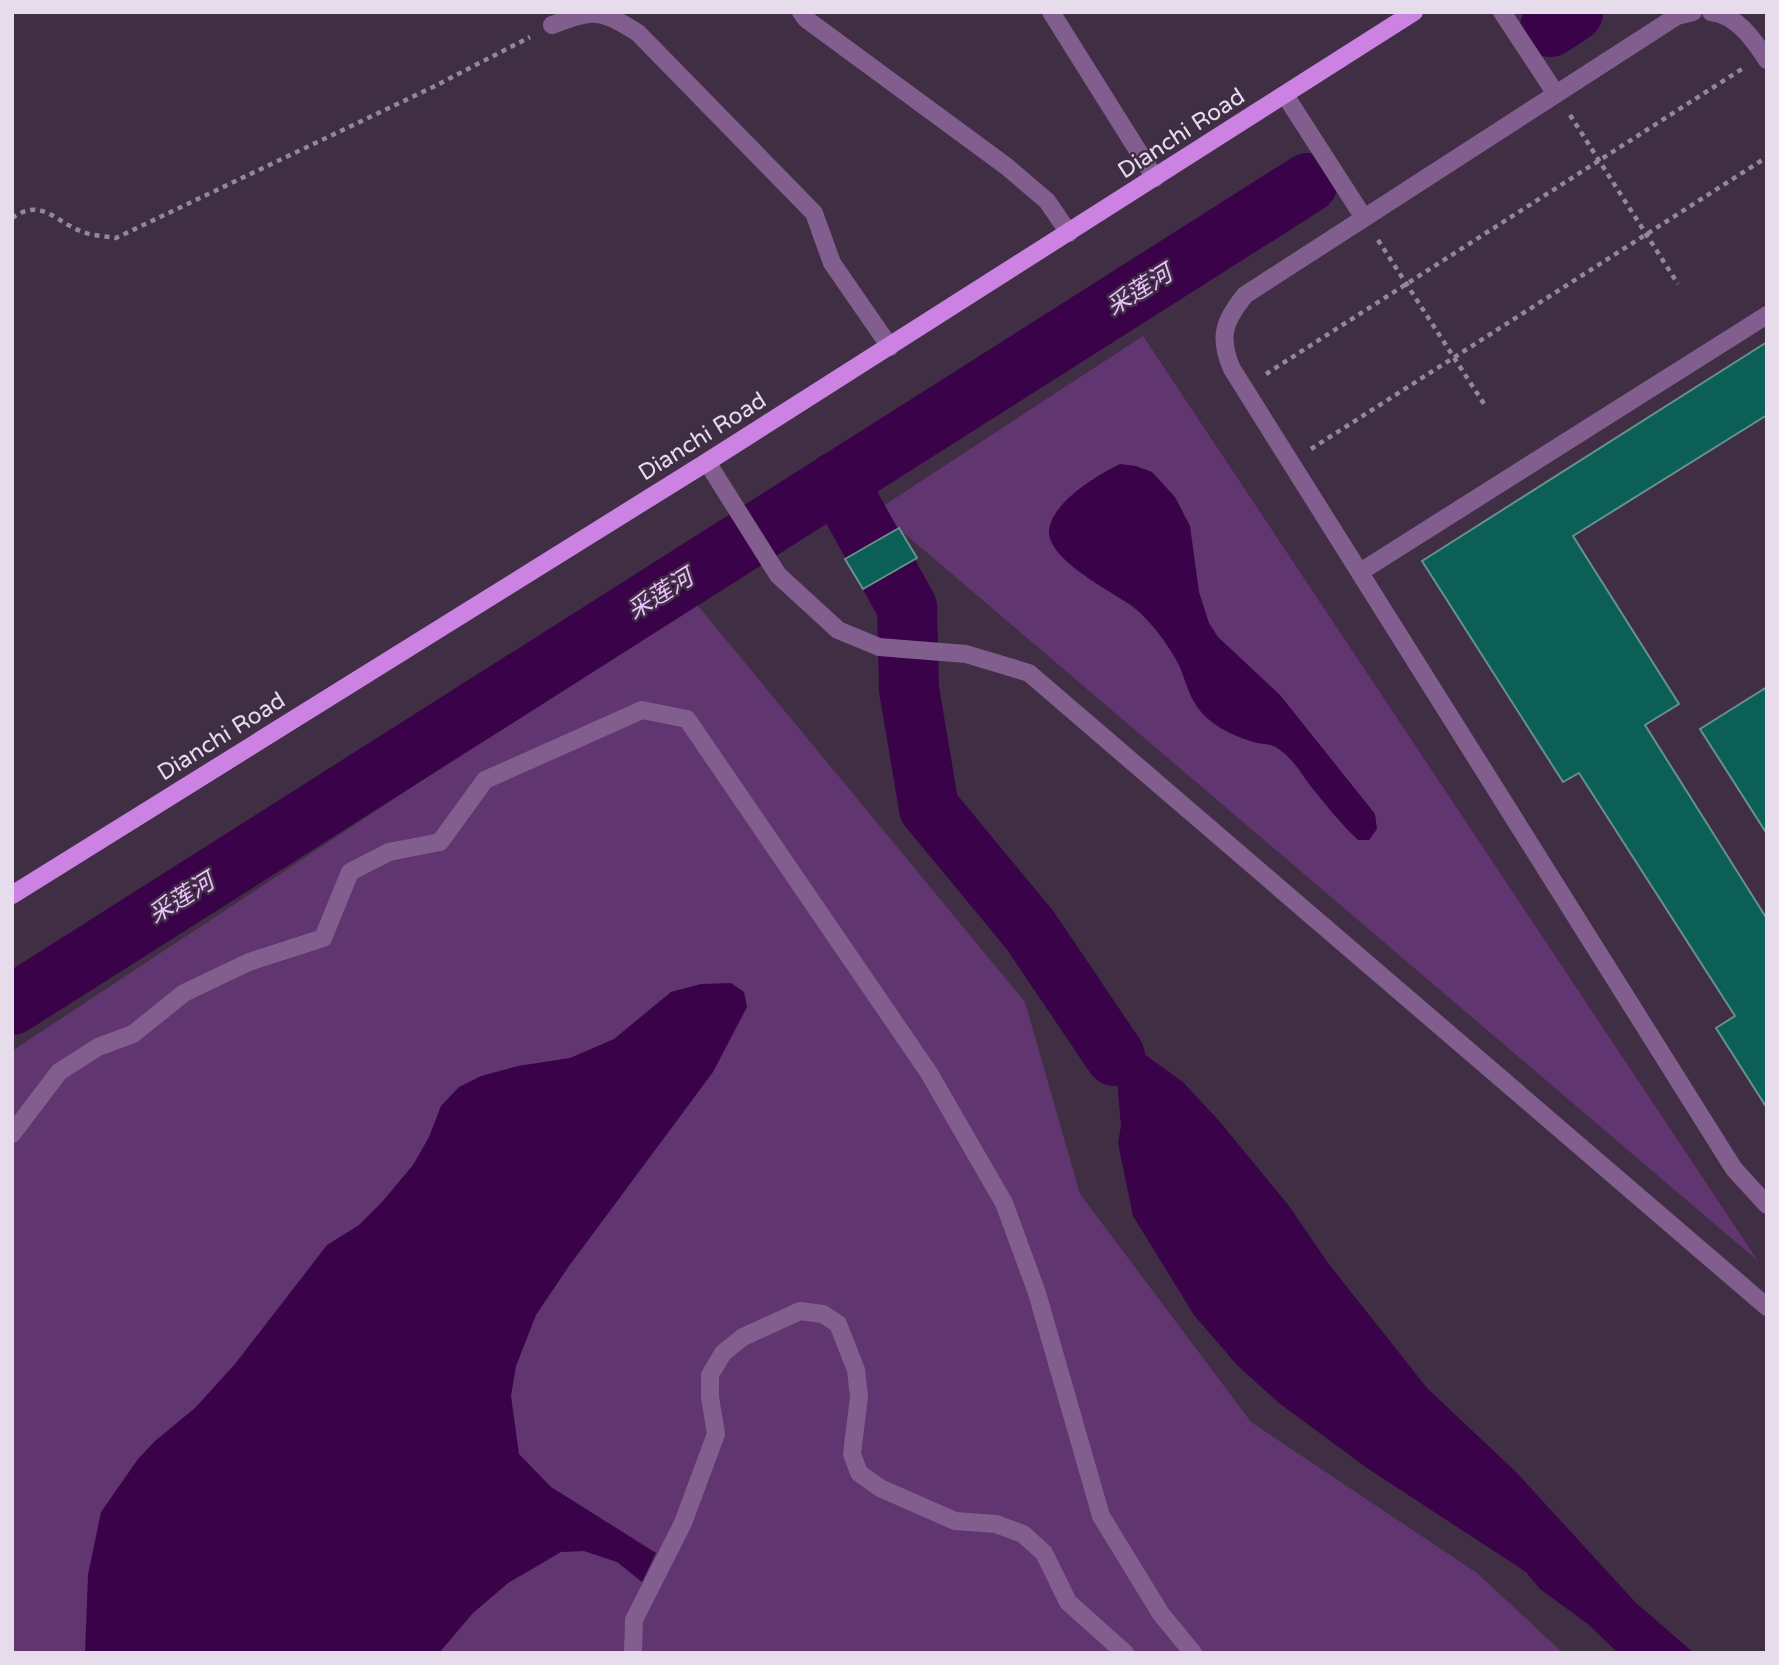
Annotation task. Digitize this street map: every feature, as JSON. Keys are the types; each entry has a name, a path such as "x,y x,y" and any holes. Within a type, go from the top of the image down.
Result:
{"main road":[{"name":"Dianchi Road","path":"12,895 890,347 1414,12"}],"lane":[{"path":"552,25 594,12 611,16 638,33 814,213 832,264 890,347"},
{"path":"801,12 806,19 1006,166 1047,201 1069,233"},
{"path":"1051,12 1155,178"},
{"path":"1502,12 1556,94"},
{"path":"1693,12 1677,16 1245,295 1225,326 1223,341 1225,353 1244,388 1734,1169 1767,1205"},
{"path":"1711,12 1720,13 1735,21 1756,43 1765,58"},
{"path":"1285,95 1364,218"},
{"path":"1360,572 1767,315"},
{"path":"707,462 778,575 838,630 880,647 966,654 1030,673 1767,1307"},
{"path":"12,1134 59,1072 99,1047 133,1034 184,993 249,962 323,938 350,873 389,852 440,842 485,780 642,710 687,719 929,1073 1004,1203 1037,1293 1101,1516 1161,1614 1193,1653"},
{"path":"632,1653 634,1620 683,1523 716,1434 710,1397 710,1374 723,1353 743,1337 800,1311 823,1314 838,1324 856,1370 859,1397 852,1454 859,1473 880,1488 956,1521 996,1524 1023,1534 1044,1553 1068,1602 1125,1653"}],"path":[{"path":"12,218 24,210 40,209 83,233 116,238 433,87 552,25"},
{"path":"1244,388 1765,58"},
{"path":"1556,94 1678,284"},
{"path":"1290,462 1767,157"},
{"path":"1364,218 1486,407"}],"shaded area":[{"path":"1143,336 1758,1261 877,510"},
{"path":"1120,464 1152,472 1175,497 1190,526 1199,592 1209,623 1218,637 1280,695 1375,814 1377,829 1369,840 1358,840 1351,834 1295,764 1282,752 1272,746 1234,735 1208,719 1194,702 1175,657 1150,623 1136,609 1080,572 1051,542 1049,531 1052,521 1066,500 1099,475"},
{"path":"694,601 1025,1002 1080,1194 1251,1422 1477,1573 1563,1653 12,1653 12,1051"},
{"path":"731,983 744,992 747,1007 713,1072 569,1266 536,1315 516,1366 511,1396 519,1454 551,1487 656,1553 642,1582 617,1562 584,1551 561,1552 508,1583 473,1613 439,1653 85,1653 88,1575 101,1512 138,1459 195,1408 235,1364 327,1245 359,1225 382,1202 413,1165 429,1137 441,1106 459,1087 481,1076 518,1066 570,1058 614,1039 671,992 701,984"},
{"path":"1125,1042 1183,1082 1220,1122 1289,1206 1328,1263 1427,1388 1517,1473 1636,1603 1694,1653 1618,1653 1588,1624 1540,1589 1526,1572 1367,1468 1279,1403 1237,1365 1194,1315 1133,1216 1118,1143 1121,1126 1115,1056"}],"building":[{"path":"1767,342 1767,415 1573,536 1679,704 1645,725 1767,919 1767,1108 1716,1028 1735,1016 1579,773 1563,782 1422,561"},
{"path":"899,528 917,558 863,589 845,559"},
{"path":"1767,687 1767,834 1700,729"}],"waterway":[{"name":"采莲河","path":"1550,27 1573,12"},
{"name":"采莲河","path":"12,1005 1308,183"},
{"path":"837,481 907,607 909,689 929,808 1030,930 1115,1056"}]}
